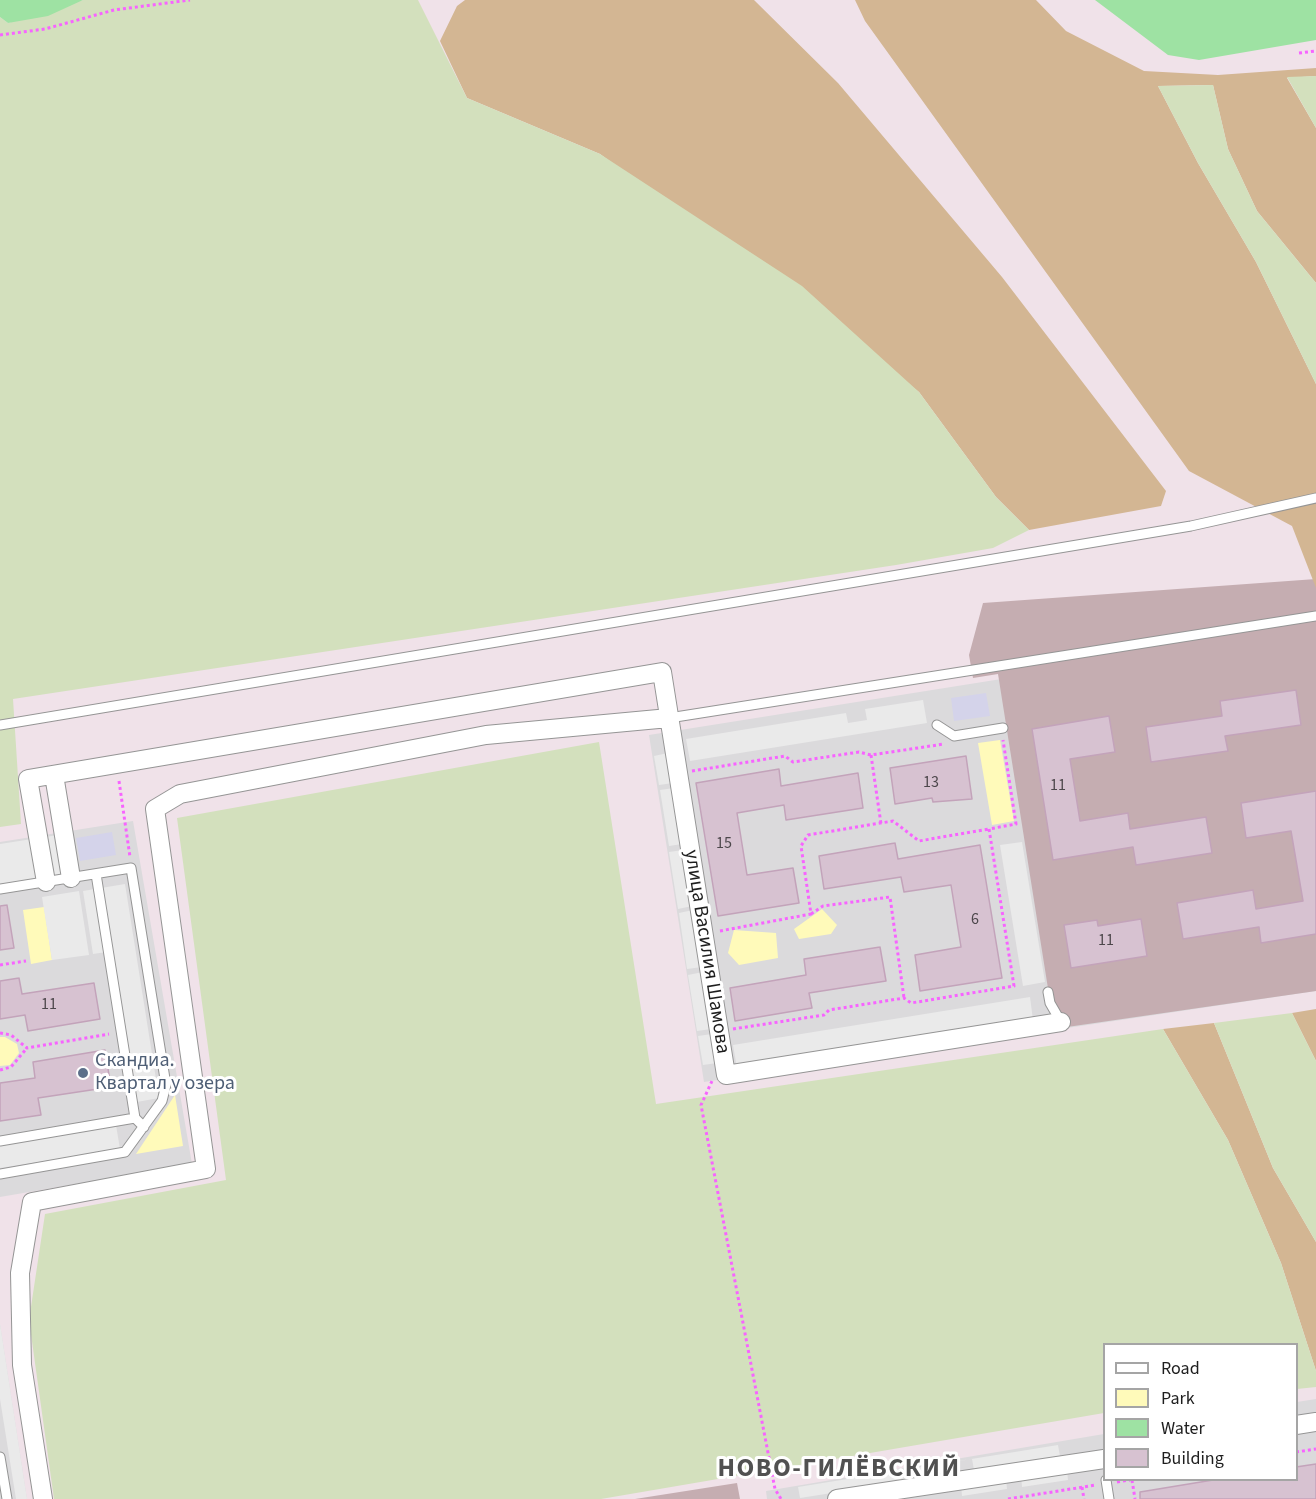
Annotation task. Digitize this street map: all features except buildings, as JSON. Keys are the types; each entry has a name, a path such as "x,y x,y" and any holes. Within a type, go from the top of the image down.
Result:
{"street":[{"name":"улица Василия Шамова","path":"54,775 662,672 726,1075 1060,1022"},
{"path":"43,1499 22,1365 20,1273 32,1202 206,1169 155,809 180,794 486,735 669,718"},
{"path":"46,882 28,779 54,775 71,878"},
{"path":"1298,1425 1316,1422"},
{"path":"837,1499 1103,1463"}],"lane":[{"path":"0,725 1191,526 1316,498"},
{"path":"669,718 1316,616"},
{"path":"937,725 954,735 1003,731"},
{"path":"0,889 131,868 166,1085 162,1101 125,1152 0,1174"},
{"path":"96,874 135,1118 144,1127"},
{"path":"1048,992 1050,1003 1060,1022"},
{"path":"0,1141 135,1118"},
{"path":"0,1457 7,1499"},
{"path":"1106,1481 1109,1499"}],"path":[{"path":"0,35 45,28 114,10 190,0"},
{"path":"1299,52 1316,51"},
{"path":"811,914 801,846 808,835 893,821 919,841 1016,824 1003,731"},
{"path":"690,772 785,756 793,762 859,752 871,755 947,744"},
{"path":"871,755 881,824"},
{"path":"728,1019 730,1030 824,1015 829,1010 904,998 911,1003 1014,986 989,829"},
{"path":"714,932 811,914 823,906 890,897 904,998"},
{"path":"0,965 26,961"},
{"path":"0,1070 11,1068 27,1048 115,1032"},
{"path":"0,1033 11,1035 27,1048"},
{"path":"718,1074 708,1086 701,1105 776,1489 782,1499"},
{"path":"1298,1452 1316,1449"},
{"path":"1009,1499 1106,1481"},
{"path":"1131,1481 1135,1499"},
{"path":"1082,1487 1084,1499"}],"shaded area":[{"path":"83,0 418,0 467,98 600,154 802,286 919,392 996,497 1029,530 993,548 896,565 13,699 21,824 0,827 0,17 8,23"},
{"path":"465,0 754,0 838,83 1002,277 1166,491 1161,506 1029,530 996,497 919,392 600,154 467,98 440,41 457,6"},
{"path":"855,0 1036,0 1066,31 1144,71 1218,75 1316,68 1316,76 1287,78 1316,128 1316,283 1257,211 1228,149 1213,85 1158,86 1198,163 1256,262 1316,384 1316,588 1292,526 1189,471 865,21"},
{"path":"1316,76 1316,128 1287,77"},
{"path":"1213,85 1228,149 1257,211 1316,283 1316,384 1256,262 1198,163 1158,86"},
{"path":"1316,579 1316,991 1067,1027 1050,1001 998,674 973,678 969,655 983,603"},
{"path":"1316,629 1316,991 704,1082 649,735"},
{"path":"986,693 990,716 954,721 951,698"},
{"path":"923,700 927,723 690,761 686,739 846,713 848,723 867,720 865,709"},
{"path":"599,742 656,1104 1163,1029 1228,1140 1281,1263 1316,1371 1316,1387 1298,1389 1298,1343 1103,1343 1103,1413 601,1499 54,1499 29,1320 45,1214 226,1180 177,818"},
{"path":"668,753 673,783 659,785 654,756"},
{"path":"674,788 682,844 669,846 660,790"},
{"path":"133,821 192,1164 0,1197 0,842"},
{"path":"112,832 116,855 80,861 76,838"},
{"path":"58,835 65,884 0,894 0,844"},
{"path":"1022,842 1045,982 1023,986 1000,845"},
{"path":"683,850 692,906 678,909 669,852"},
{"path":"125,884 159,1098 137,1102 113,951 93,954 83,891"},
{"path":"79,891 89,955 52,960 42,897"},
{"path":"693,910 702,967 687,969 679,913"},
{"path":"703,972 711,1029 697,1031 688,975"},
{"path":"1030,997 1033,1020 737,1068 733,1045"},
{"path":"1316,1009 1316,1061 1292,1013"},
{"path":"1292,1013 1316,1061 1316,1242 1273,1168 1214,1023"},
{"path":"1214,1023 1273,1168 1316,1242 1316,1371 1281,1263 1228,1140 1163,1029"},
{"path":"712,1034 717,1063 703,1065 698,1036"},
{"path":"116,1125 120,1149 0,1168 0,1144"},
{"path":"0,1324 27,1499 0,1499"},
{"path":"0,1324 27,1499 16,1499 0,1399"},
{"path":"1316,1399 1316,1499 767,1499 766,1491 1103,1434 1103,1481 1298,1481 1298,1402"},
{"path":"1058,1445 1060,1456 974,1470 972,1459"},
{"path":"957,1461 959,1473 800,1498 798,1487"},
{"path":"1067,1469 1068,1480 1022,1487 1021,1476"},
{"path":"1006,1478 1007,1489 962,1496 961,1485"},
{"path":"737,1483 740,1499 635,1499"}],"green space":[{"path":"1000,740 1014,821 992,825 978,743"},
{"path":"44,907 52,960 31,964 23,910"},
{"path":"822,909 837,925 831,934 799,939 794,929"},
{"path":"734,930 776,933 778,958 739,965 728,953"},
{"path":"0,1037 5,1037 17,1044 19,1053 10,1065 0,1066"},
{"path":"175,1095 183,1146 136,1154 171,1101"}],"water":[{"path":"0,0 83,0 48,16 8,23 0,17"},
{"path":"1095,0 1316,0 1316,40 1199,60 1168,55"}],"place":[{"name":"Скандиа. Квартал у озера","path":"83,1073"}],"district":[{"name":"НОВО-ГИЛЁВСКИЙ","path":"839,1470"}]}
